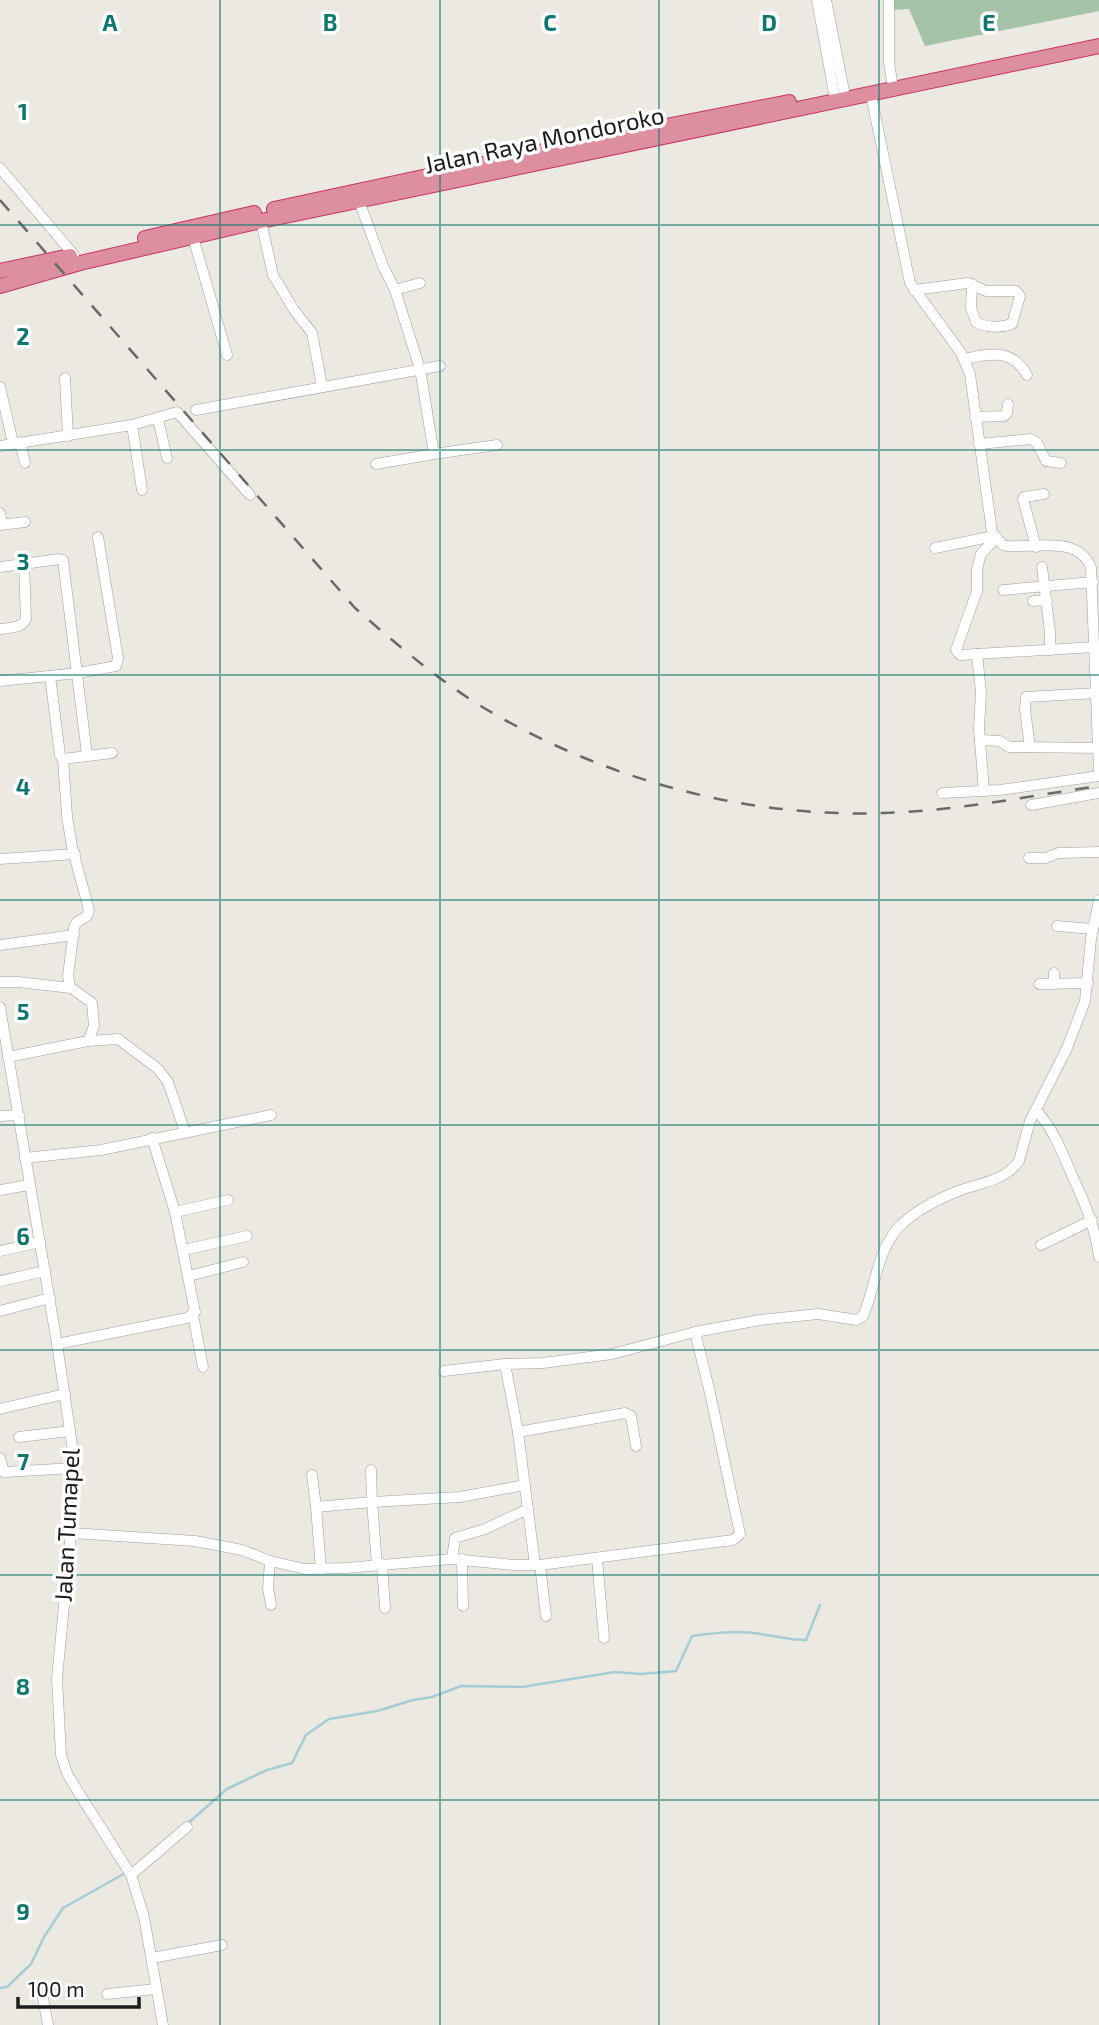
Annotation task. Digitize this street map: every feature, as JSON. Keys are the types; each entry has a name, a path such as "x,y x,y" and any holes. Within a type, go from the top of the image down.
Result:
{"highway":[{"name":"Jalan Raya Mondoroko","path":"995,65 1099,37"},
{"name":"Jalan Raya Mondoroko","path":"0,286 201,232 600,139 839,92 893,85 1099,46"},
{"name":"Jalan Raya Mondoroko","path":"0,271 359,201 871,94 893,85"}],"street":[{"path":"889,0 889,63 893,85"},
{"path":"823,4 839,92"},
{"path":"871,94 906,270 914,290 964,359 973,385 990,526 995,537 1003,545 1074,548 1089,561 1093,582 1099,773 984,791 942,793"},
{"path":"0,168 74,255"},
{"path":"359,201 383,267 395,290 420,369 434,454"},
{"path":"261,221 273,275 293,310 312,333 322,386"},
{"path":"201,232 227,355"},
{"path":"395,290 420,283"},
{"path":"914,290 962,283 972,284 986,291 1018,292 1020,297 1013,324 988,326 976,322 971,309 972,284"},
{"path":"964,359 1005,355 1014,358 1027,375"},
{"path":"196,410 440,366"},
{"path":"65,378 68,436"},
{"path":"0,387 25,463"},
{"path":"975,417 1004,416 1008,404"},
{"path":"0,446 132,425 178,413 250,495"},
{"path":"158,419 167,457"},
{"path":"132,425 142,490"},
{"path":"979,444 1031,439 1037,443 1046,461 1061,463"},
{"path":"376,464 497,445"},
{"path":"1036,547 1023,499 1044,495"},
{"path":"1,521 25,522"},
{"path":"0,681 114,668 118,664 98,537"},
{"path":"935,548 995,537"},
{"path":"995,537 981,554 976,569 977,591 956,648 958,654 1095,647"},
{"path":"0,567 64,560 87,755"},
{"path":"0,629 18,626 26,619 24,564"},
{"path":"1042,567 1051,638 1049,650"},
{"path":"1003,590 1093,582"},
{"path":"1033,601 1047,600"},
{"path":"977,654 984,791"},
{"path":"50,676 60,755 63,760 67,816 89,910 87,916 76,923 68,976 71,989"},
{"path":"1030,747 1026,696 1097,693"},
{"path":"981,740 1000,741 1009,747 1098,748"},
{"path":"63,760 112,753"},
{"path":"1031,804 1099,793"},
{"path":"1029,858 1046,858 1058,853 1099,852"},
{"path":"0,859 75,854"},
{"path":"443,1371 612,1354 695,1332 760,1320 818,1314 857,1320 863,1316 886,1248 900,1227 939,1199 998,1178 1015,1167 1036,1110 1067,1048 1085,1001 1099,900"},
{"path":"1057,926 1093,929"},
{"path":"0,945 74,934"},
{"path":"1039,984 1054,978 1088,983"},
{"path":"0,982 71,989 92,1003 94,1026 88,1041"},
{"name":"Jalan Tumapel","path":"0,1007 50,1298 74,1468 71,1533 57,1678 61,1755 77,1790 130,1873 144,1917 163,2025"},
{"path":"8,1057 88,1041 118,1039 157,1068 168,1082 184,1132"},
{"path":"1036,1110 1057,1138 1092,1220 1099,1257"},
{"path":"0,1116 19,1115"},
{"path":"25,1158 102,1150 271,1115"},
{"path":"152,1138 189,1276 203,1367"},
{"path":"0,1190 29,1185"},
{"path":"174,1212 228,1200"},
{"path":"1041,1245 1092,1220"},
{"path":"183,1250 247,1236"},
{"path":"0,1251 40,1242"},
{"path":"189,1276 243,1262"},
{"path":"0,1281 45,1272"},
{"path":"0,1311 50,1298"},
{"path":"57,1344 193,1315"},
{"path":"71,1533 195,1541 242,1550 270,1561 305,1569 457,1559 537,1565 733,1540 740,1534 695,1332"},
{"path":"505,1364 546,1616"},
{"path":"0,1409 65,1394"},
{"path":"518,1432 625,1413 631,1416 636,1446"},
{"path":"19,1437 70,1431"},
{"path":"0,1458 4,1472 74,1468"},
{"path":"371,1470 384,1608"},
{"path":"312,1475 321,1569"},
{"path":"316,1507 460,1497 525,1485"},
{"path":"463,1606 455,1538 485,1529 528,1509"},
{"path":"597,1559 604,1638"},
{"path":"270,1561 268,1588 271,1605"},
{"path":"130,1873 187,1827"},
{"path":"152,1958 222,1945"},
{"path":"107,1994 156,1989"},
{"path":"43,1998 48,2025"}],"green space":[{"path":"891,0 1099,0 1099,11 925,46 909,9 891,10"}],"waterway":[{"path":"187,1824 227,1789 267,1770 292,1763 306,1735 329,1719 377,1711 432,1697 461,1686 522,1687 615,1672 641,1674 676,1671 692,1636 744,1632 806,1640 820,1605"},
{"path":"0,1988 7,1987 31,1964 44,1937 63,1908 127,1872"}],"railway":[{"path":"0,200 355,608 401,648 450,685 484,708 530,733 626,774 728,801 779,809 832,813 911,812 1099,786"}]}
